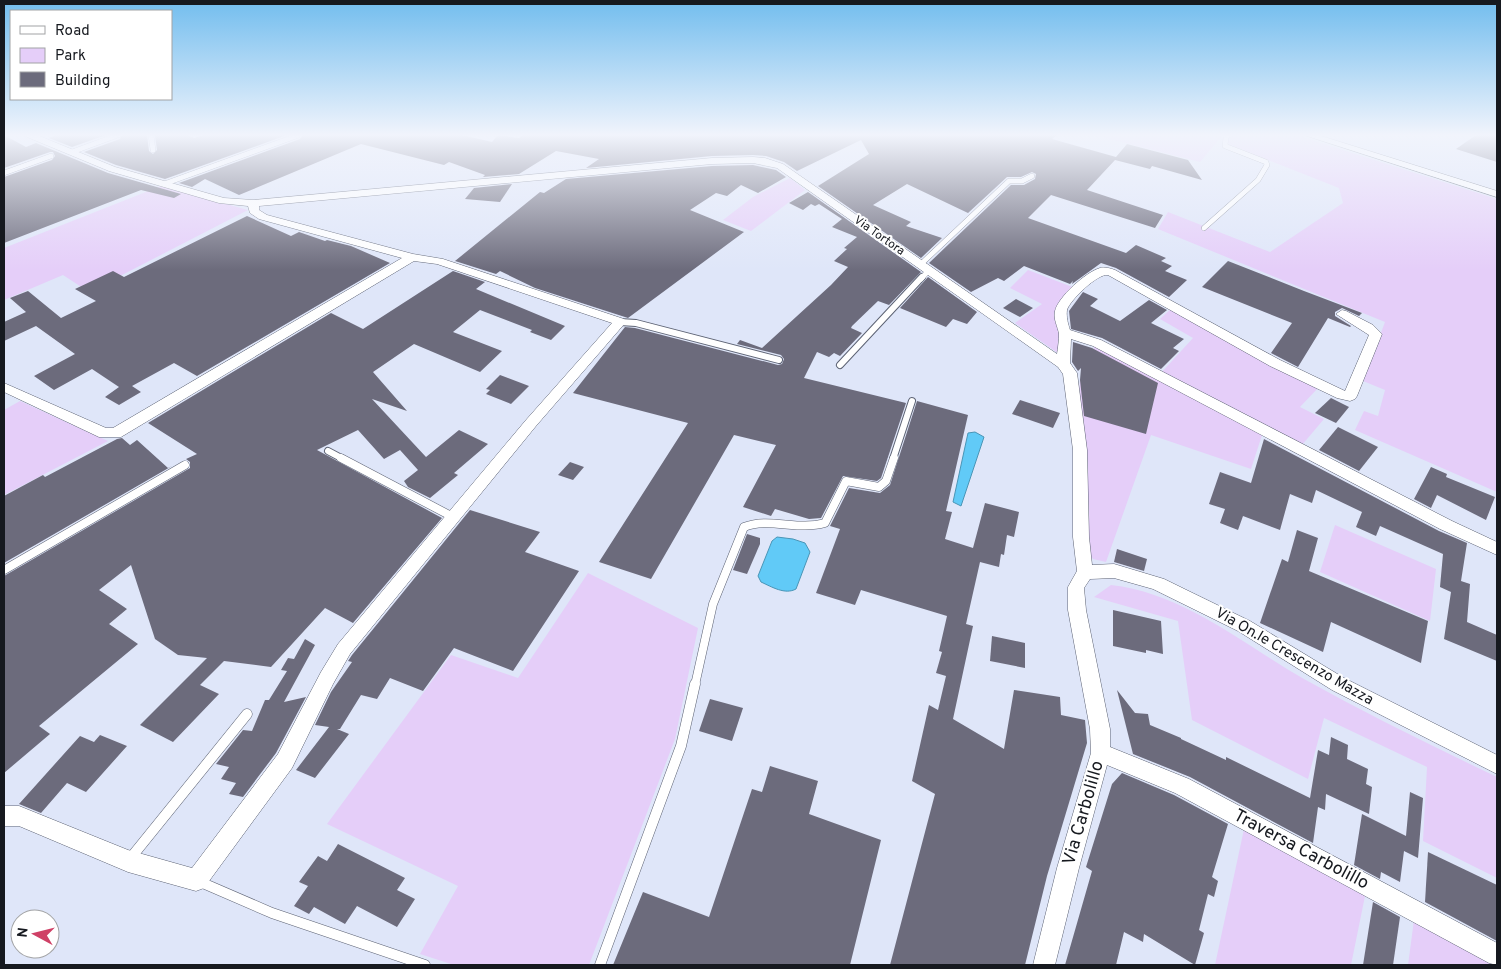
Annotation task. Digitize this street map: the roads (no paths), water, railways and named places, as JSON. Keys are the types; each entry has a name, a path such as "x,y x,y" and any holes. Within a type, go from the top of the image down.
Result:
{"street":[{"name":"Via Tortora","path":"151,180 223,201 253,202 499,180"},
{"name":"Via Tortora","path":"800,180 1063,364"},
{"path":"1453,180 1497,194"},
{"path":"4,816 19,816 128,862 196,880 285,761 327,678 344,649 531,423 620,322 439,261 412,257 263,217 254,211 253,202"},
{"path":"4,387 104,434 116,433 412,257"},
{"path":"1085,572 1081,538 1080,450 1070,374 1063,364 1065,335 1062,310 1066,301 1076,290 1102,271 1111,272 1275,363 1342,395 1350,396 1376,334 1369,328 1342,314"},
{"path":"1065,335 1070,334 1097,343 1446,525 1497,549"},
{"name":"Via On.le Crescenzo Mazza","path":"1085,572 1114,571 1158,584 1244,626 1338,684 1497,765"},
{"name":"Via Carbolillo","path":"1044,965 1068,868 1101,753 1100,729 1077,610 1076,586 1085,572"},
{"name":"Traversa Carbolillo","path":"1101,753 1182,786 1497,955"}],"lane":[{"path":"164,184 174,180"},
{"path":"840,365 925,267 1009,181 1024,180"},
{"path":"1204,228 1258,180"},
{"path":"620,322 636,323 780,360"},
{"path":"600,965 681,746 712,604 744,527 754,524 811,528 825,523 846,481 853,480 879,487 886,481 912,401"},
{"path":"328,452 453,517"},
{"path":"4,570 185,465"},
{"path":"128,862 247,714"},
{"path":"196,880 272,912 425,965"}],"water":[{"path":"975,432 984,437 961,506 953,502 968,433"},
{"path":"777,537 805,543 810,552 796,589 792,591 774,588 761,582 758,576 772,541"}]}
